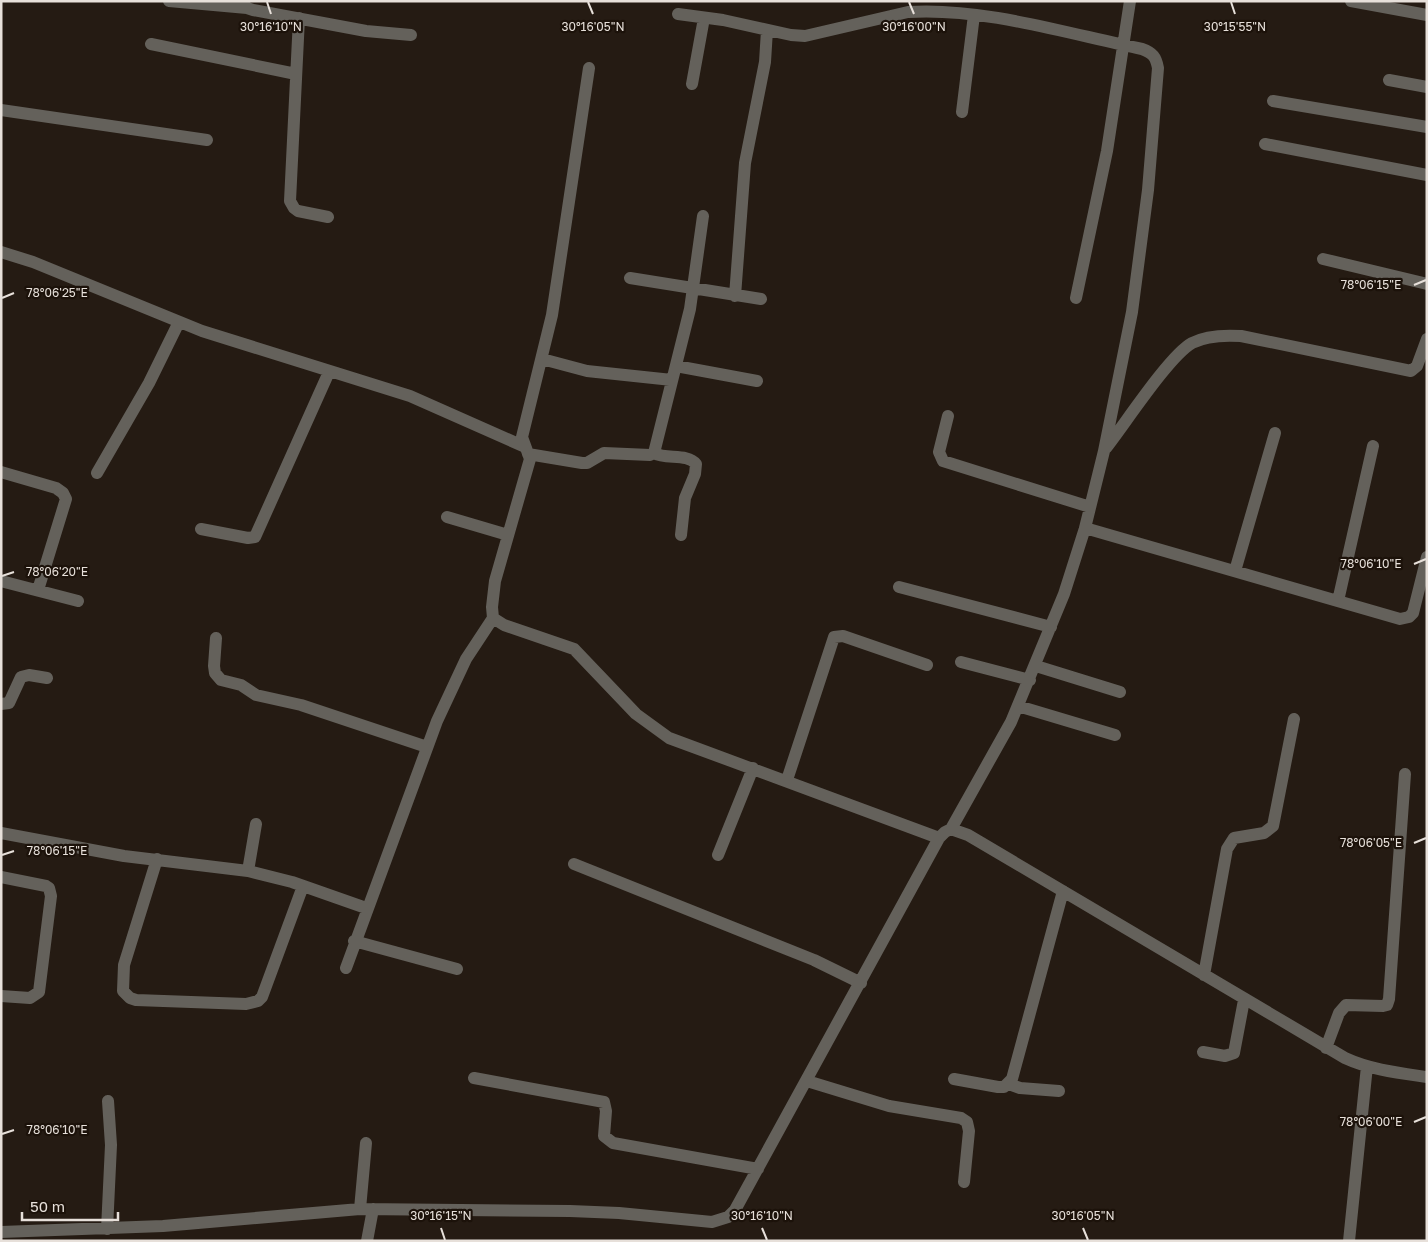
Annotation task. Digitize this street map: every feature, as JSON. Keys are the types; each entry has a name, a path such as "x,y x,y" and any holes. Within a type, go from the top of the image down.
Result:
{"street":[{"path":"169,1 245,5 366,31 411,35"},
{"path":"1076,298 1107,151 1130,1"},
{"path":"1351,1 1427,15"},
{"path":"1,1232 107,1229 360,1209 580,1211 712,1222 728,1217 735,1210 862,983 939,838 951,829 999,746 1036,666 1071,577 1104,451 1132,312 1148,190 1158,68 1152,53 967,10 925,11 908,7 805,36 678,14"},
{"path":"962,112 967,10"},
{"path":"299,18 290,201 298,211 328,217"},
{"path":"692,84 704,18"},
{"path":"735,296 745,163 764,69 767,30"},
{"path":"151,44 296,74"},
{"path":"346,968 366,908 427,747 466,659 494,618 492,607 495,581 528,466 522,436 552,315 589,68"},
{"path":"1389,80 1427,87"},
{"path":"1273,101 1427,128"},
{"path":"1,110 207,140"},
{"path":"1265,144 1427,175"},
{"path":"654,453 693,290 703,216"},
{"path":"1,252 33,262 179,322 329,372 410,396 526,450 582,463 587,463 604,453 650,455 654,453 664,458 690,459 696,464 695,474 685,498 682,535"},
{"path":"1323,259 1427,284"},
{"path":"630,278 693,290 761,299"},
{"path":"96,473 149,383 179,322"},
{"path":"1104,451 1179,354 1192,344 1209,338 1226,335 1256,338 1333,356 1413,371 1427,376"},
{"path":"1413,371 1417,366 1427,339"},
{"path":"542,359 587,371 672,380"},
{"path":"676,366 757,381"},
{"path":"202,530 248,538 255,537 329,372"},
{"path":"948,416 939,452 943,461 1090,507"},
{"path":"1236,571 1275,433"},
{"path":"1338,601 1373,446"},
{"path":"1,472 56,488 63,493 66,499 38,590"},
{"path":"447,516 508,534"},
{"path":"1085,528 1400,619 1410,617 1413,613 1427,557"},
{"path":"1,581 78,601"},
{"path":"899,587 1051,627"},
{"path":"494,618 504,625 574,649 624,703 658,732 679,742 787,780 939,838"},
{"path":"787,780 834,637 843,636 927,666"},
{"path":"216,638 214,666 215,673 221,680 241,685 256,696 301,705 427,747"},
{"path":"961,662 1030,680"},
{"path":"1036,666 1120,692"},
{"path":"1,704 9,702 21,677 29,675 47,678"},
{"path":"1018,706 1115,735"},
{"path":"1204,975 1230,842 1240,836 1264,833 1273,826 1294,719"},
{"path":"718,855 753,768"},
{"path":"1326,1048 1341,1008 1351,1004 1383,1006 1387,1004 1389,999 1405,774"},
{"path":"248,871 256,824"},
{"path":"951,829 968,835 1326,1048 1358,1064 1427,1077"},
{"path":"1,833 124,856 248,871 303,886 366,908"},
{"path":"157,859 124,965 123,991 130,998 136,1000 246,1004 258,1001 262,997 303,886"},
{"path":"574,864 814,960 862,983"},
{"path":"1,877 46,886 49,888 51,896 39,992 30,998 1,996"},
{"path":"1009,1084 1012,1079 1063,891"},
{"path":"354,941 457,969"},
{"path":"1203,1052 1225,1056 1234,1053 1244,1000"},
{"path":"1349,1241 1367,1066"},
{"path":"474,1078 604,1102 606,1111 604,1136 613,1143 758,1169"},
{"path":"954,1079 998,1087 1009,1084 1027,1089 1059,1091"},
{"path":"807,1080 889,1106 961,1118 967,1122 969,1131 964,1182"},
{"path":"107,1229 111,1145 108,1100"},
{"path":"360,1209 366,1143"},
{"path":"367,1241 374,1209"}]}
